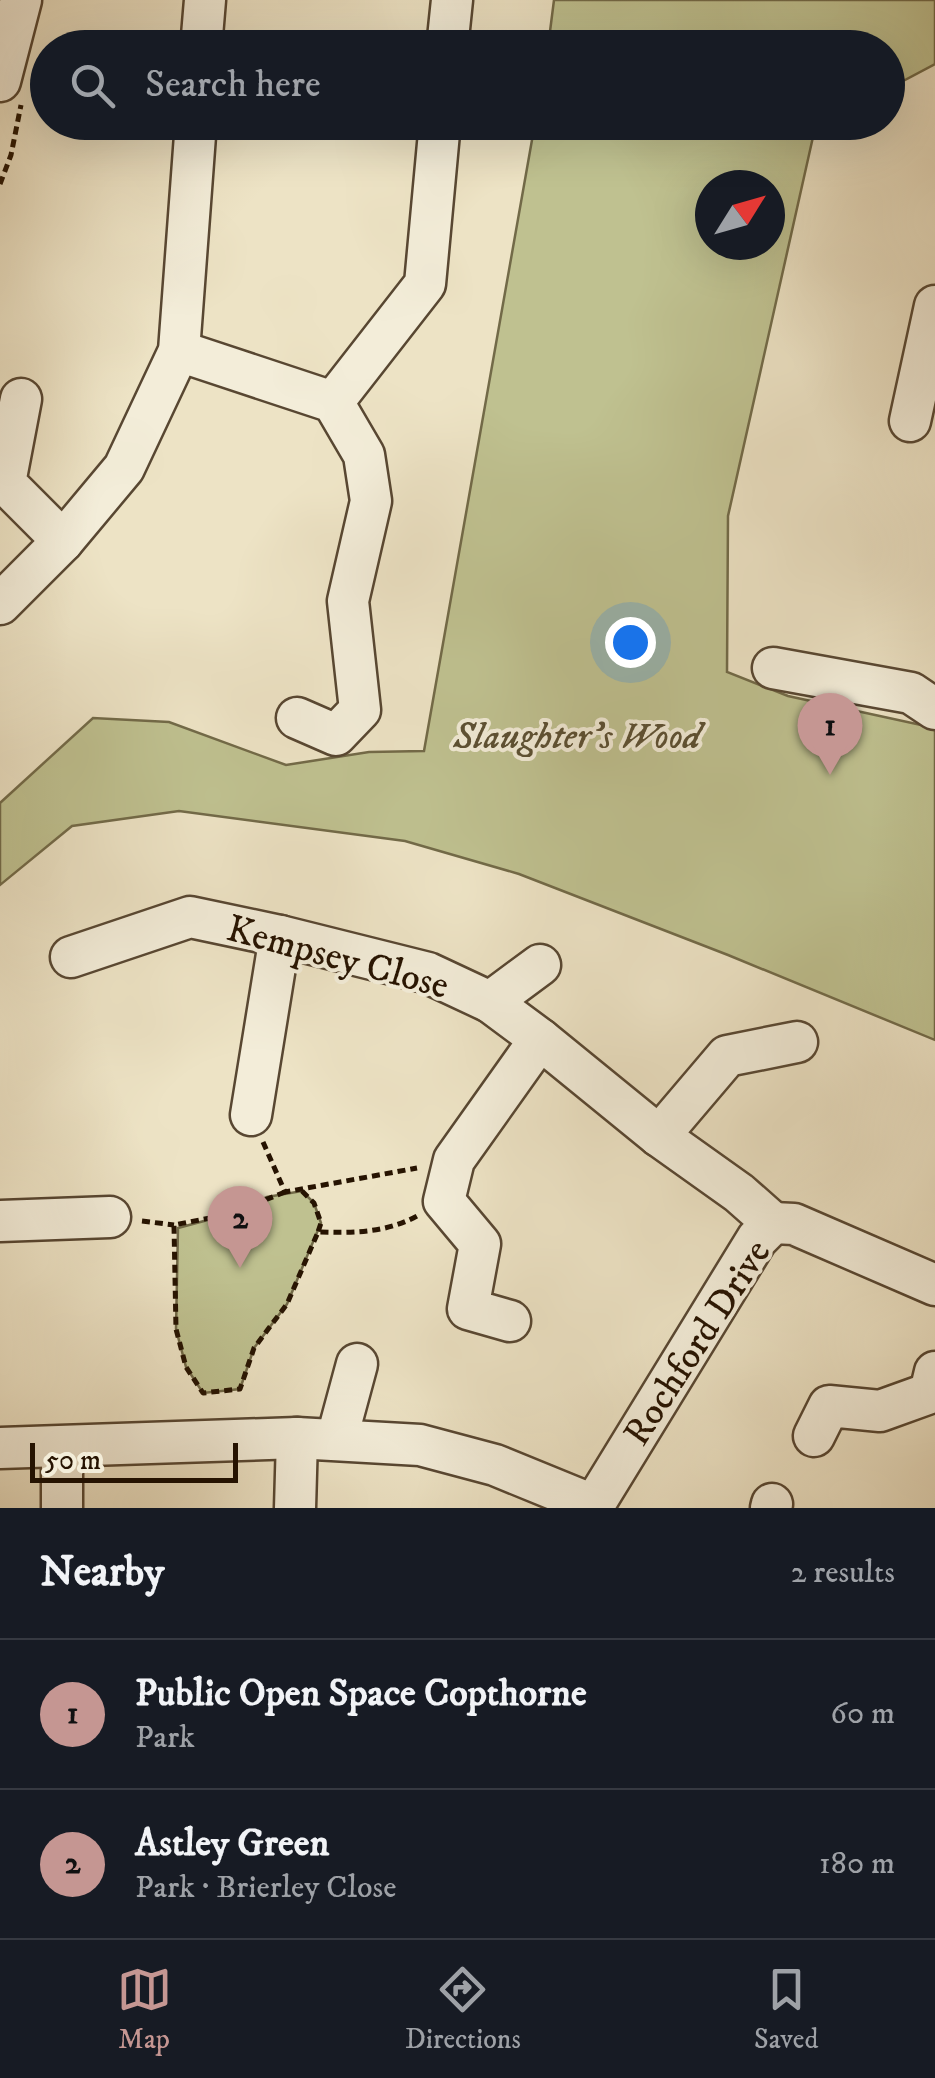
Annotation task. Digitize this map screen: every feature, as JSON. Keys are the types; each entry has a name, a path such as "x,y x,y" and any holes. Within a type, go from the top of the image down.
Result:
{"street":[{"path":"0,81 21,0"},
{"path":"202,30 204,0"},
{"path":"450,30 452,0"},
{"path":"0,604 63,541 124,468 179,351 195,140"},
{"path":"333,402 424,284 438,140"},
{"path":"910,421 935,306"},
{"path":"179,351 333,402 364,455 371,501 348,600 360,710 336,735 297,718"},
{"path":"21,398 5,484 63,541"},
{"path":"773,668 912,693 935,709"},
{"name":"Kempsey Close","path":"72,957 190,917 428,973 490,1002 659,1136 740,1193 773,1224"},
{"path":"252,1115 280,936"},
{"path":"490,1002 540,964"},
{"path":"510,1321 468,1309 480,1244 444,1201 454,1160 540,1039"},
{"path":"659,1136 727,1056 797,1042"},
{"path":"0,1221 110,1217"},
{"name":"Rochford Drive","path":"592,1506 757,1239 773,1224 794,1224 935,1286"},
{"path":"337,1438 357,1364"},
{"path":"814,1436 830,1406 880,1411 930,1393 935,1372"},
{"path":"0,1448 297,1438 420,1445 494,1466 592,1506"},
{"path":"295,1508 297,1438"},
{"path":"62,1447 62,1508"}],"path":[{"path":"252,1115 285,1192"},
{"path":"302,1192 314,1203 321,1224 286,1304 254,1348 240,1388 203,1393 186,1367 176,1329 174,1225 230,1214 285,1192 302,1192 454,1160"},
{"path":"318,1232 356,1233 399,1226 444,1201"}],"green space":[{"path":"554,0 935,0 935,64 905,80 905,30 550,30"},
{"name":"Slaughter's Wood","path":"532,140 812,140 728,516 727,672 788,696 935,728 935,1040 519,874 405,841 179,811 72,826 0,885 0,803 93,718 169,722 286,765 369,752 424,751"},
{"path":"302,1191 314,1203 321,1223 287,1304 254,1348 240,1389 203,1393 186,1367 176,1329 178,1228 230,1214 267,1197"}],"place":[{"name":"Public Open Space Copthorne","path":"830,775"},
{"name":"Astley Green","path":"240,1268"}]}
